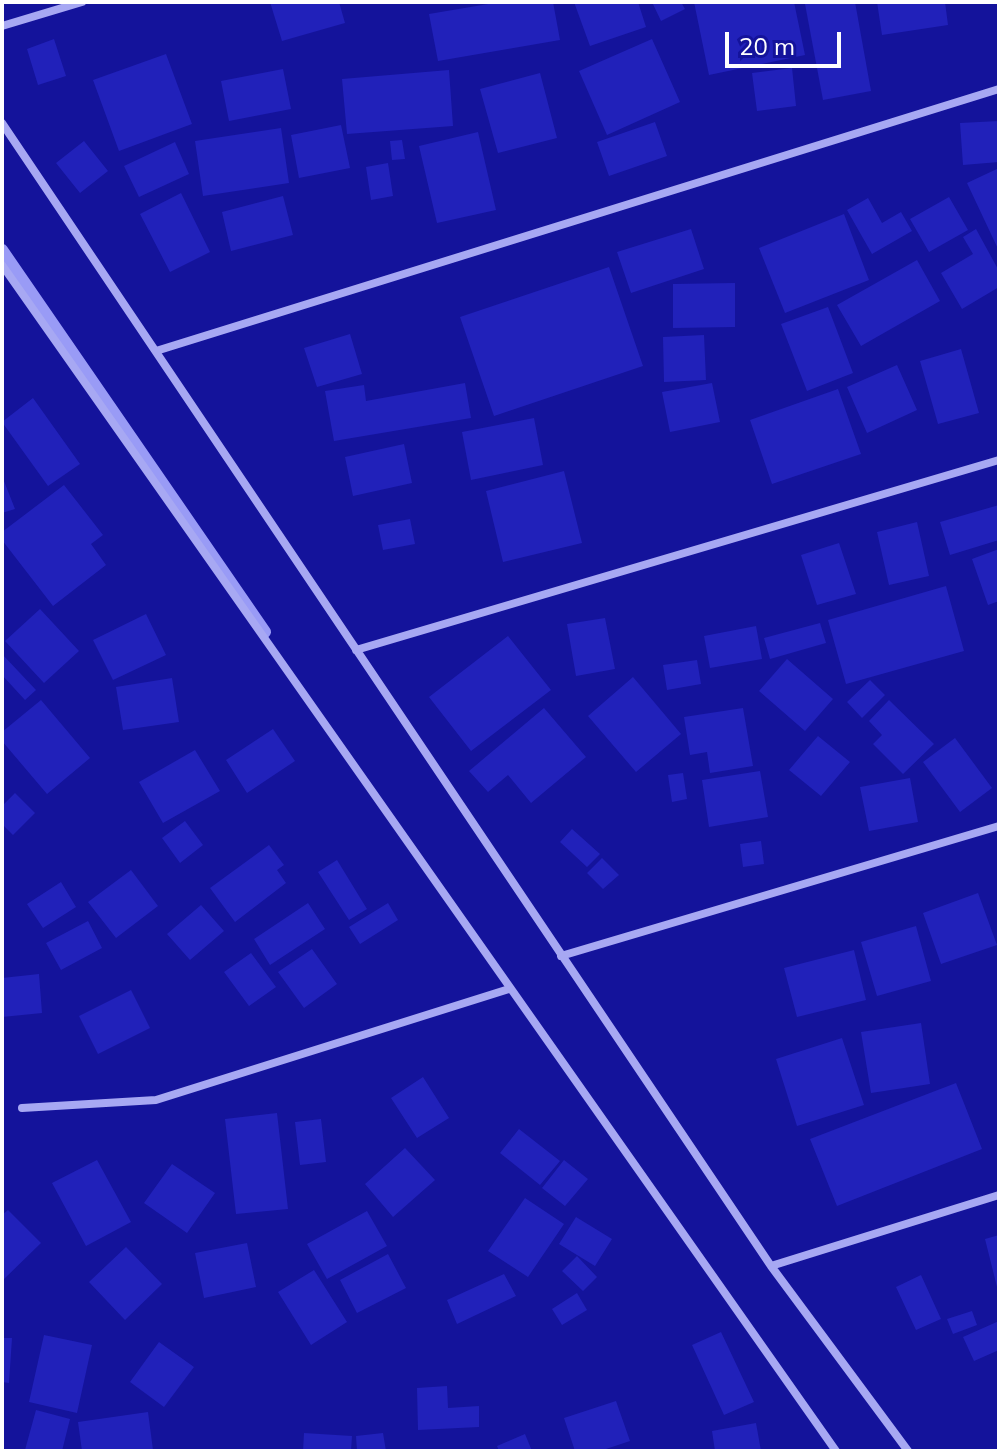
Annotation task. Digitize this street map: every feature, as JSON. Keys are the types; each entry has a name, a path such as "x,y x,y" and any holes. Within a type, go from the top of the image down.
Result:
{"street":[{"path":"2,26 82,2"},
{"path":"156,351 999,89"},
{"path":"2,123 771,1266 908,1451"},
{"path":"2,265 836,1451"},
{"path":"356,650 999,460"},
{"path":"561,956 999,826"},
{"path":"22,1108 156,1100 509,989"},
{"path":"771,1266 999,1195"}],"building":[{"path":"270,2 339,2 345,23 282,41"},
{"path":"500,2 553,2 560,40 438,61 429,14"},
{"path":"574,2 638,2 646,27 590,46"},
{"path":"652,2 681,2 685,9 661,21"},
{"path":"694,2 794,2 805,55 709,75"},
{"path":"855,2 871,91 823,100 805,4"},
{"path":"877,2 945,2 948,25 882,35"},
{"path":"54,39 66,76 38,85 27,49"},
{"path":"652,39 680,102 607,135 579,71"},
{"path":"166,54 192,124 119,151 93,80"},
{"path":"792,68 796,106 757,111 752,73"},
{"path":"283,69 291,109 229,121 221,81"},
{"path":"449,70 453,126 347,134 342,79"},
{"path":"540,73 557,138 498,153 480,89"},
{"path":"999,121 999,162 963,165 960,123"},
{"path":"655,122 667,156 609,176 597,142"},
{"path":"341,125 350,168 299,178 291,135"},
{"path":"281,128 289,183 203,196 195,141"},
{"path":"478,132 496,210 437,223 419,146"},
{"path":"402,140 405,159 392,160 390,141"},
{"path":"84,141 108,171 80,193 56,163"},
{"path":"175,142 189,174 139,197 124,166"},
{"path":"388,163 393,196 371,200 366,167"},
{"path":"999,168 999,251 967,183"},
{"path":"181,193 210,252 170,272 140,214"},
{"path":"283,196 293,235 231,251 222,212"},
{"path":"949,197 968,230 929,252 910,219"},
{"path":"868,198 882,223 901,212 912,231 872,254 847,210"},
{"path":"844,214 869,280 785,313 759,248"},
{"path":"691,229 704,269 631,293 617,252"},
{"path":"976,229 999,271 999,287 962,309 941,273 973,254 963,237"},
{"path":"917,260 940,301 861,346 837,305"},
{"path":"609,267 643,366 494,416 460,317"},
{"path":"735,283 735,327 673,328 673,284"},
{"path":"828,307 853,373 807,391 781,324"},
{"path":"350,334 362,374 317,387 304,348"},
{"path":"704,335 706,380 664,382 663,337"},
{"path":"961,349 979,413 938,424 920,361"},
{"path":"897,365 917,410 867,433 847,387"},
{"path":"465,383 471,418 334,441 325,391 364,385 366,401"},
{"path":"712,383 720,422 670,432 662,392"},
{"path":"838,389 861,454 772,484 750,420"},
{"path":"33,398 80,464 48,486 2,422"},
{"path":"534,418 543,465 471,480 462,432"},
{"path":"404,444 412,483 353,496 345,457"},
{"path":"564,471 582,543 503,562 486,491"},
{"path":"2,476 15,509 2,513"},
{"path":"64,485 103,535 91,544 106,565 53,606 2,540 2,532"},
{"path":"999,505 999,540 950,555 940,522"},
{"path":"410,519 415,544 383,550 378,525"},
{"path":"917,522 929,576 889,585 877,532"},
{"path":"839,543 856,594 817,605 801,555"},
{"path":"999,549 999,601 988,605 972,559"},
{"path":"946,586 964,651 846,684 828,620"},
{"path":"40,609 79,651 44,683 5,641"},
{"path":"146,614 166,655 113,680 93,640"},
{"path":"605,618 615,669 576,676 567,624"},
{"path":"820,623 826,643 770,659 764,638"},
{"path":"756,626 762,659 710,668 704,636"},
{"path":"508,636 551,690 471,751 429,697"},
{"path":"2,654 36,690 25,700 2,675"},
{"path":"787,659 833,699 805,731 759,691"},
{"path":"697,660 701,684 667,690 663,665"},
{"path":"633,677 681,734 636,772 588,716"},
{"path":"172,678 179,722 123,730 116,687"},
{"path":"870,680 885,695 862,718 847,702"},
{"path":"41,700 90,758 47,794 2,741 2,732"},
{"path":"889,700 934,744 903,774 873,744 882,735 869,721"},
{"path":"544,708 586,757 531,803 508,775 488,792 469,771"},
{"path":"743,708 753,766 710,773 707,752 690,755 684,717"},
{"path":"273,729 295,761 247,793 226,760"},
{"path":"818,736 850,762 821,796 789,770"},
{"path":"955,738 992,788 960,812 923,762"},
{"path":"195,750 220,791 163,823 139,782"},
{"path":"760,771 768,817 709,827 702,780"},
{"path":"683,773 687,799 672,802 668,775"},
{"path":"910,778 918,822 869,831 860,787"},
{"path":"15,793 35,813 13,835 2,824 2,806"},
{"path":"185,821 203,845 180,863 162,838"},
{"path":"572,829 600,854 587,867 560,842"},
{"path":"761,841 764,864 743,867 740,844"},
{"path":"269,845 284,865 277,870 286,883 235,922 210,888"},
{"path":"602,858 619,875 603,889 587,873"},
{"path":"337,860 367,909 349,920 318,872"},
{"path":"131,870 158,906 116,938 88,902"},
{"path":"61,882 76,907 43,928 27,904"},
{"path":"978,893 997,945 941,964 923,913"},
{"path":"308,903 325,929 270,965 254,939"},
{"path":"388,903 398,920 360,944 349,927"},
{"path":"201,905 224,931 190,960 167,934"},
{"path":"88,921 102,948 61,970 46,943"},
{"path":"916,926 931,981 877,996 861,942"},
{"path":"312,949 337,984 304,1008 278,972"},
{"path":"854,950 866,1000 797,1017 784,968"},
{"path":"251,953 276,987 249,1006 224,972"},
{"path":"39,974 42,1013 2,1017 2,978"},
{"path":"131,990 150,1028 98,1054 79,1016"},
{"path":"921,1023 930,1084 871,1093 861,1032"},
{"path":"842,1038 864,1105 797,1126 776,1059"},
{"path":"423,1077 449,1118 417,1138 391,1098"},
{"path":"956,1083 982,1149 837,1206 810,1139"},
{"path":"277,1113 288,1209 236,1214 225,1119"},
{"path":"321,1119 326,1162 300,1165 295,1122"},
{"path":"519,1129 560,1161 540,1185 500,1153"},
{"path":"405,1148 435,1180 393,1217 365,1184"},
{"path":"97,1160 131,1222 86,1246 52,1183"},
{"path":"564,1160 588,1179 565,1206 542,1188"},
{"path":"172,1164 215,1193 187,1233 144,1203"},
{"path":"525,1198 564,1224 528,1277 488,1251"},
{"path":"8,1210 41,1243 2,1281 2,1215"},
{"path":"367,1211 387,1246 327,1279 307,1244"},
{"path":"576,1217 612,1239 595,1266 559,1244"},
{"path":"999,1235 999,1291 998,1291 985,1239"},
{"path":"247,1243 256,1287 204,1298 195,1253"},
{"path":"126,1247 162,1284 125,1320 89,1282"},
{"path":"388,1254 406,1288 357,1313 340,1280"},
{"path":"577,1256 597,1277 583,1291 562,1271"},
{"path":"314,1270 347,1322 311,1345 278,1292"},
{"path":"504,1274 516,1296 457,1324 447,1300"},
{"path":"921,1275 941,1319 916,1330 896,1287"},
{"path":"577,1293 587,1310 562,1325 552,1309"},
{"path":"972,1311 977,1325 953,1334 947,1319"},
{"path":"999,1321 999,1350 974,1361 963,1337"},
{"path":"721,1332 754,1402 724,1415 692,1345"},
{"path":"44,1335 92,1345 77,1413 29,1402"},
{"path":"2,1338 12,1338 9,1383 2,1382"},
{"path":"159,1342 194,1367 164,1407 130,1382"},
{"path":"447,1386 448,1408 479,1406 479,1427 418,1430 417,1388"},
{"path":"616,1401 630,1441 600,1451 575,1451 564,1418"},
{"path":"36,1410 70,1419 62,1451 25,1450"},
{"path":"148,1412 153,1450 82,1451 78,1422"},
{"path":"756,1423 761,1451 715,1451 712,1431"},
{"path":"304,1433 352,1436 351,1451 303,1451"},
{"path":"383,1433 386,1451 357,1451 356,1436"},
{"path":"525,1434 532,1451 499,1451 497,1446"}],"waterway":[{"path":"2,250 265,632"}]}
